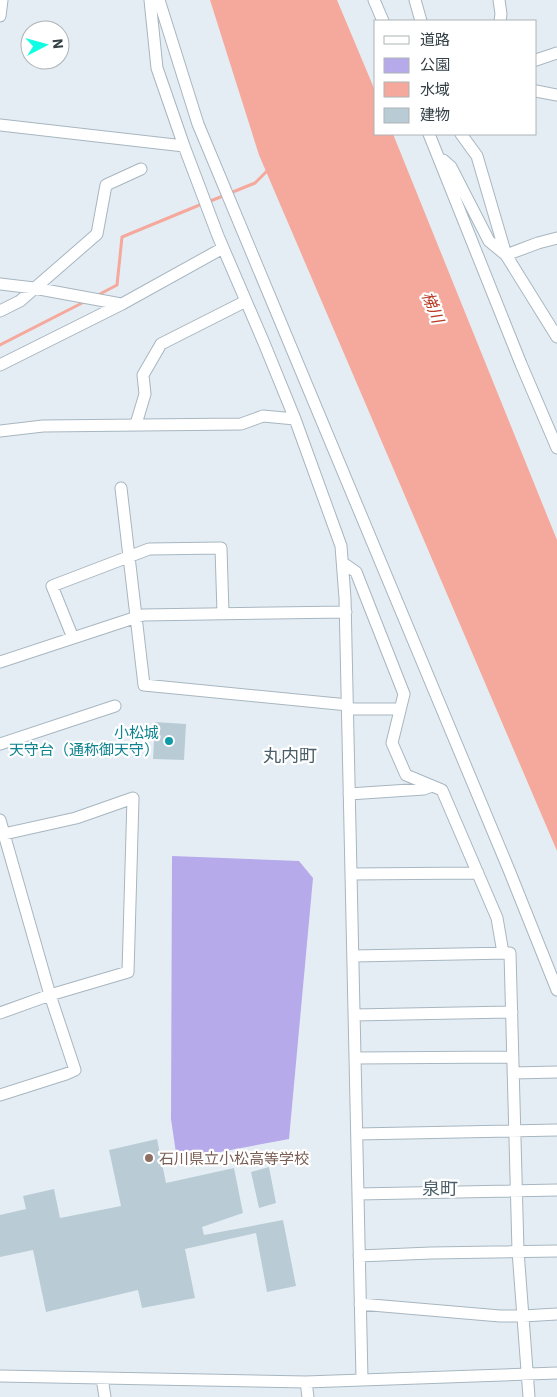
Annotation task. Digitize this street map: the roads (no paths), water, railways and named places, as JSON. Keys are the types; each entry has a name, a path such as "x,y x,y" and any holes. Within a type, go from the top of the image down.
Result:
{"street":[{"path":"0,16 2,0"},
{"path":"150,0 157,68 184,146 223,248 294,419 341,546 346,612 362,1379"},
{"path":"159,0 198,124 557,990"},
{"path":"374,0 384,20"},
{"path":"414,0 421,20"},
{"path":"499,0 500,20"},
{"path":"537,60 557,53"},
{"path":"537,91 557,95"},
{"path":"0,125 184,146"},
{"path":"429,135 521,364 557,448"},
{"path":"462,135 477,156 506,255 557,337"},
{"path":"438,155 451,167 489,241 506,255"},
{"path":"0,311 20,301 97,234 106,186 142,169"},
{"path":"506,255 557,238"},
{"path":"0,365 122,304 223,248"},
{"path":"0,284 34,288 122,304"},
{"path":"136,424 145,394 143,375 162,344 246,301"},
{"path":"0,431 43,426 241,424 263,416 294,419"},
{"path":"121,488 144,685 348,707 400,709"},
{"path":"73,638 52,586 149,549 221,548 223,614"},
{"path":"343,563 356,572 404,694 392,743 406,775 442,790 497,918 503,953"},
{"path":"0,662 143,615 346,612"},
{"path":"0,744 115,706"},
{"path":"349,794 424,789 432,786"},
{"path":"0,1014 50,995 128,972 133,798 76,818 2,834"},
{"path":"0,820 2,834 50,995 75,1070 0,1095"},
{"path":"351,874 478,873"},
{"path":"353,956 510,953 518,1251 529,1397"},
{"path":"354,1015 512,1012"},
{"path":"355,1058 513,1057"},
{"path":"514,1073 557,1072"},
{"path":"356,1134 557,1130"},
{"path":"358,1194 557,1190"},
{"path":"359,1256 557,1251"},
{"path":"360,1304 500,1316 557,1314"},
{"path":"0,1376 306,1382 557,1374"},
{"path":"102,1378 105,1397"},
{"path":"306,1382 308,1397"}],"water":[{"name":"梯川","path":"210,0 337,0 374,88 374,135 393,135 557,540 557,851 259,155"}],"waterway":[{"path":"208,202 255,183 268,170"},
{"path":"96,296 117,285 122,237 202,204"},
{"path":"0,345 86,301"}],"place":[{"name":"小松城 天守台（通称御天守）","path":"169,741"},
{"name":"石川県立小松高等学校","path":"149,1158"}],"district":[{"name":"丸内町","path":"290,755"},
{"name":"泉町","path":"440,1188"}]}
